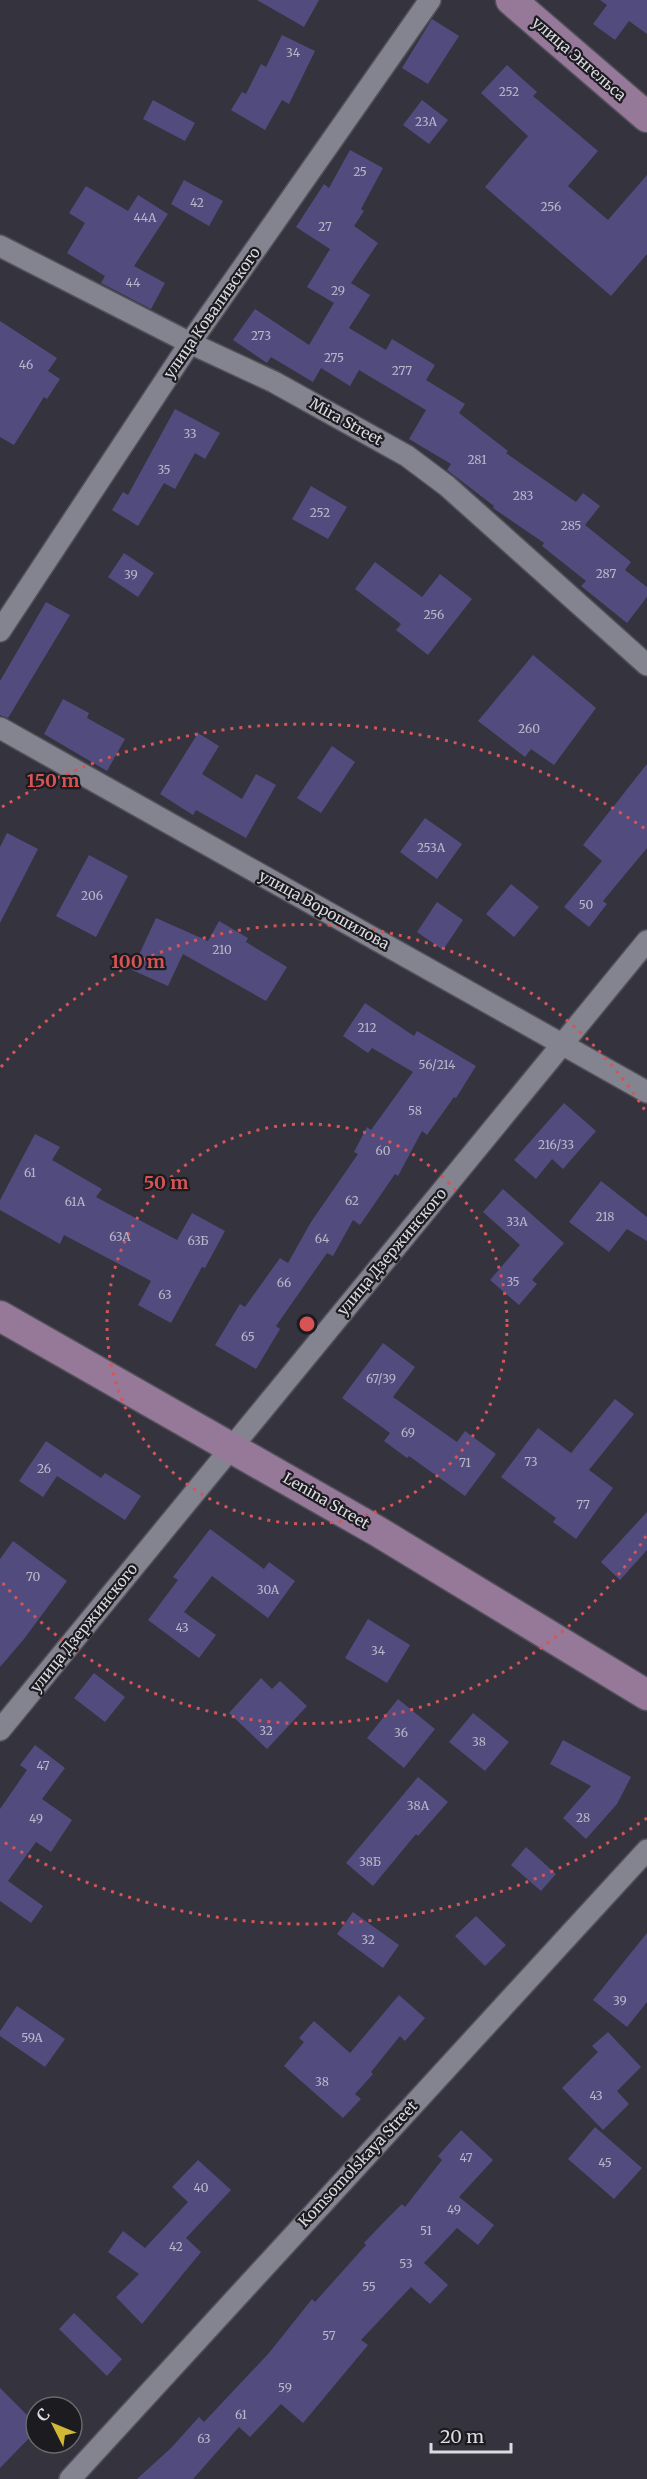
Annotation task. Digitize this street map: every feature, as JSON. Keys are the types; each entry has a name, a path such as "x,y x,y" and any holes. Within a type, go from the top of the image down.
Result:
{"street":[{"name":"улица Коваливского","path":"0,631 190,344 430,0"},
{"name":"улица Энгельса","path":"511,0 647,117"},
{"name":"Mira Street","path":"0,246 190,344 274,382 407,456 447,486 647,665"},
{"name":"улица Ворошилова","path":"0,728 647,1092"},
{"name":"улица Дзержинского","path":"0,1730 647,941"},
{"name":"Lenina Street","path":"0,1316 377,1531 647,1695"},
{"name":"Komsomolskaya Street","path":"70,2479 647,1850"}],"building":[{"path":"257,0 319,0 304,27"},
{"path":"600,0 647,0 647,34 629,21 615,40 593,24 607,5"},
{"path":"432,19 459,36 428,84 402,68"},
{"path":"282,35 315,51 289,104 282,100 265,130 231,110 242,92 246,94 261,64 266,67"},
{"path":"507,65 537,92 533,96 598,151 568,186 608,220 647,175 647,254 611,296 485,187 528,136 481,93"},
{"path":"153,100 195,123 185,141 143,119"},
{"path":"422,100 448,120 429,144 403,125"},
{"path":"350,150 383,168 361,209 364,211 354,226 378,243 351,283 370,295 349,328 386,350 392,339 435,365 426,380 465,404 459,413 508,451 506,453 576,502 583,493 600,506 585,525 631,562 625,570 647,587 647,597 627,623 581,586 586,581 542,546 544,543 493,508 494,506 447,470 451,464 409,439 426,410 359,370 350,386 321,368 313,382 271,357 267,363 233,340 255,309 309,345 334,303 307,287 330,249 296,227 324,184 329,188"},
{"path":"184,180 223,201 209,226 171,204"},
{"path":"86,186 128,211 138,195 168,214 134,266 165,283 151,309 101,283 105,276 67,253 85,223 69,213"},
{"path":"0,321 57,358 48,371 60,379 47,399 44,397 14,445 0,437"},
{"path":"175,409 220,433 205,459 195,453 175,489 164,483 138,526 112,510 123,492 128,495"},
{"path":"311,486 347,507 328,539 292,519"},
{"path":"124,553 154,573 138,597 108,577"},
{"path":"375,562 422,597 440,574 472,599 428,655 396,630 401,624 355,589"},
{"path":"46,602 70,615 8,718 0,715 0,681"},
{"path":"533,655 596,708 554,765 531,749 525,757 478,721"},
{"path":"63,699 89,713 87,718 125,739 107,771 44,734"},
{"path":"198,733 219,746 202,774 242,799 256,774 276,785 246,838 196,810 193,815 160,794"},
{"path":"332,746 355,762 321,813 297,798"},
{"path":"647,764 647,848 603,901 607,904 589,927 564,907 602,861 583,845"},
{"path":"425,818 462,844 437,879 400,852"},
{"path":"7,833 38,849 0,923 0,847"},
{"path":"89,855 128,876 96,937 56,916"},
{"path":"511,884 539,907 514,937 486,914"},
{"path":"437,902 463,920 443,950 417,932"},
{"path":"156,918 208,941 219,921 248,938 246,942 287,967 266,1001 183,954 168,986 132,970"},
{"path":"365,1003 414,1036 417,1031 476,1066 456,1098 454,1097 427,1135 422,1131 398,1176 395,1174 360,1225 353,1220 333,1256 327,1253 276,1326 280,1329 256,1369 215,1345 240,1304 245,1307 280,1258 288,1263 311,1222 358,1154 354,1152 367,1127 371,1130 413,1072 372,1048 368,1053 343,1036"},
{"path":"564,1103 596,1131 563,1169 552,1159 536,1179 514,1160"},
{"path":"35,1134 60,1147 52,1160 102,1189 96,1197 177,1240 192,1213 225,1231 171,1323 138,1305 151,1281 64,1235 60,1244 0,1210 0,1200"},
{"path":"601,1181 647,1217 647,1241 627,1229 609,1252 569,1222"},
{"path":"503,1189 564,1243 532,1280 537,1284 519,1305 490,1280 520,1245 483,1212"},
{"path":"383,1343 415,1367 393,1397 457,1442 465,1431 496,1454 465,1496 384,1441 390,1433 342,1398"},
{"path":"615,1399 634,1414 589,1470 613,1488 576,1539 553,1522 556,1518 501,1477 538,1428 571,1453"},
{"path":"46,1441 101,1478 105,1473 141,1496 125,1520 57,1476 43,1497 19,1481"},
{"path":"647,1512 647,1550 620,1580 601,1562"},
{"path":"210,1529 264,1569 269,1562 295,1581 268,1618 212,1576 184,1612 216,1635 199,1658 148,1620 178,1580 173,1577"},
{"path":"13,1541 67,1581 0,1667 0,1559"},
{"path":"368,1619 410,1645 387,1683 345,1658"},
{"path":"94,1673 125,1697 105,1722 74,1698"},
{"path":"261,1678 272,1689 280,1681 307,1706 267,1749 229,1713"},
{"path":"398,1699 435,1729 404,1768 367,1738"},
{"path":"473,1713 509,1742 485,1771 449,1742"},
{"path":"563,1740 631,1777 617,1804 586,1839 563,1818 591,1786 550,1764"},
{"path":"35,1745 65,1768 42,1799 72,1820 51,1852 36,1842 8,1881 43,1906 31,1923 0,1901 0,1809 27,1770 20,1765"},
{"path":"418,1777 448,1802 418,1836 416,1834 373,1886 346,1863"},
{"path":"526,1847 556,1874 541,1891 511,1865"},
{"path":"353,1912 399,1945 383,1968 337,1934"},
{"path":"476,1916 506,1945 485,1966 455,1936"},
{"path":"647,1933 647,2002 627,2027 593,2000"},
{"path":"399,1995 425,2018 405,2041 400,2036 371,2072 373,2074 355,2094 361,2099 343,2118 284,2066 304,2042 299,2038 314,2021 350,2053"},
{"path":"17,2006 65,2039 45,2067 0,2036 0,2031"},
{"path":"608,2032 641,2067 617,2091 629,2104 603,2130 562,2088 598,2052 592,2046"},
{"path":"595,2127 642,2168 614,2199 568,2159"},
{"path":"461,2130 493,2160 459,2197 494,2225 478,2245 457,2228 424,2263 448,2285 430,2304 411,2287 361,2340 368,2345 303,2423 281,2404 250,2437 239,2427 193,2479 137,2479 171,2448 199,2417 204,2422 269,2353 312,2299 315,2302 366,2245 364,2243 402,2204 405,2207 442,2160 438,2156"},
{"path":"198,2160 231,2190 186,2238 201,2252 142,2324 116,2297 139,2274 108,2252 123,2231 145,2248 188,2202 172,2187"},
{"path":"74,2313 122,2359 107,2376 59,2329"},
{"path":"0,2388 24,2412 24,2443 0,2468"}]}
